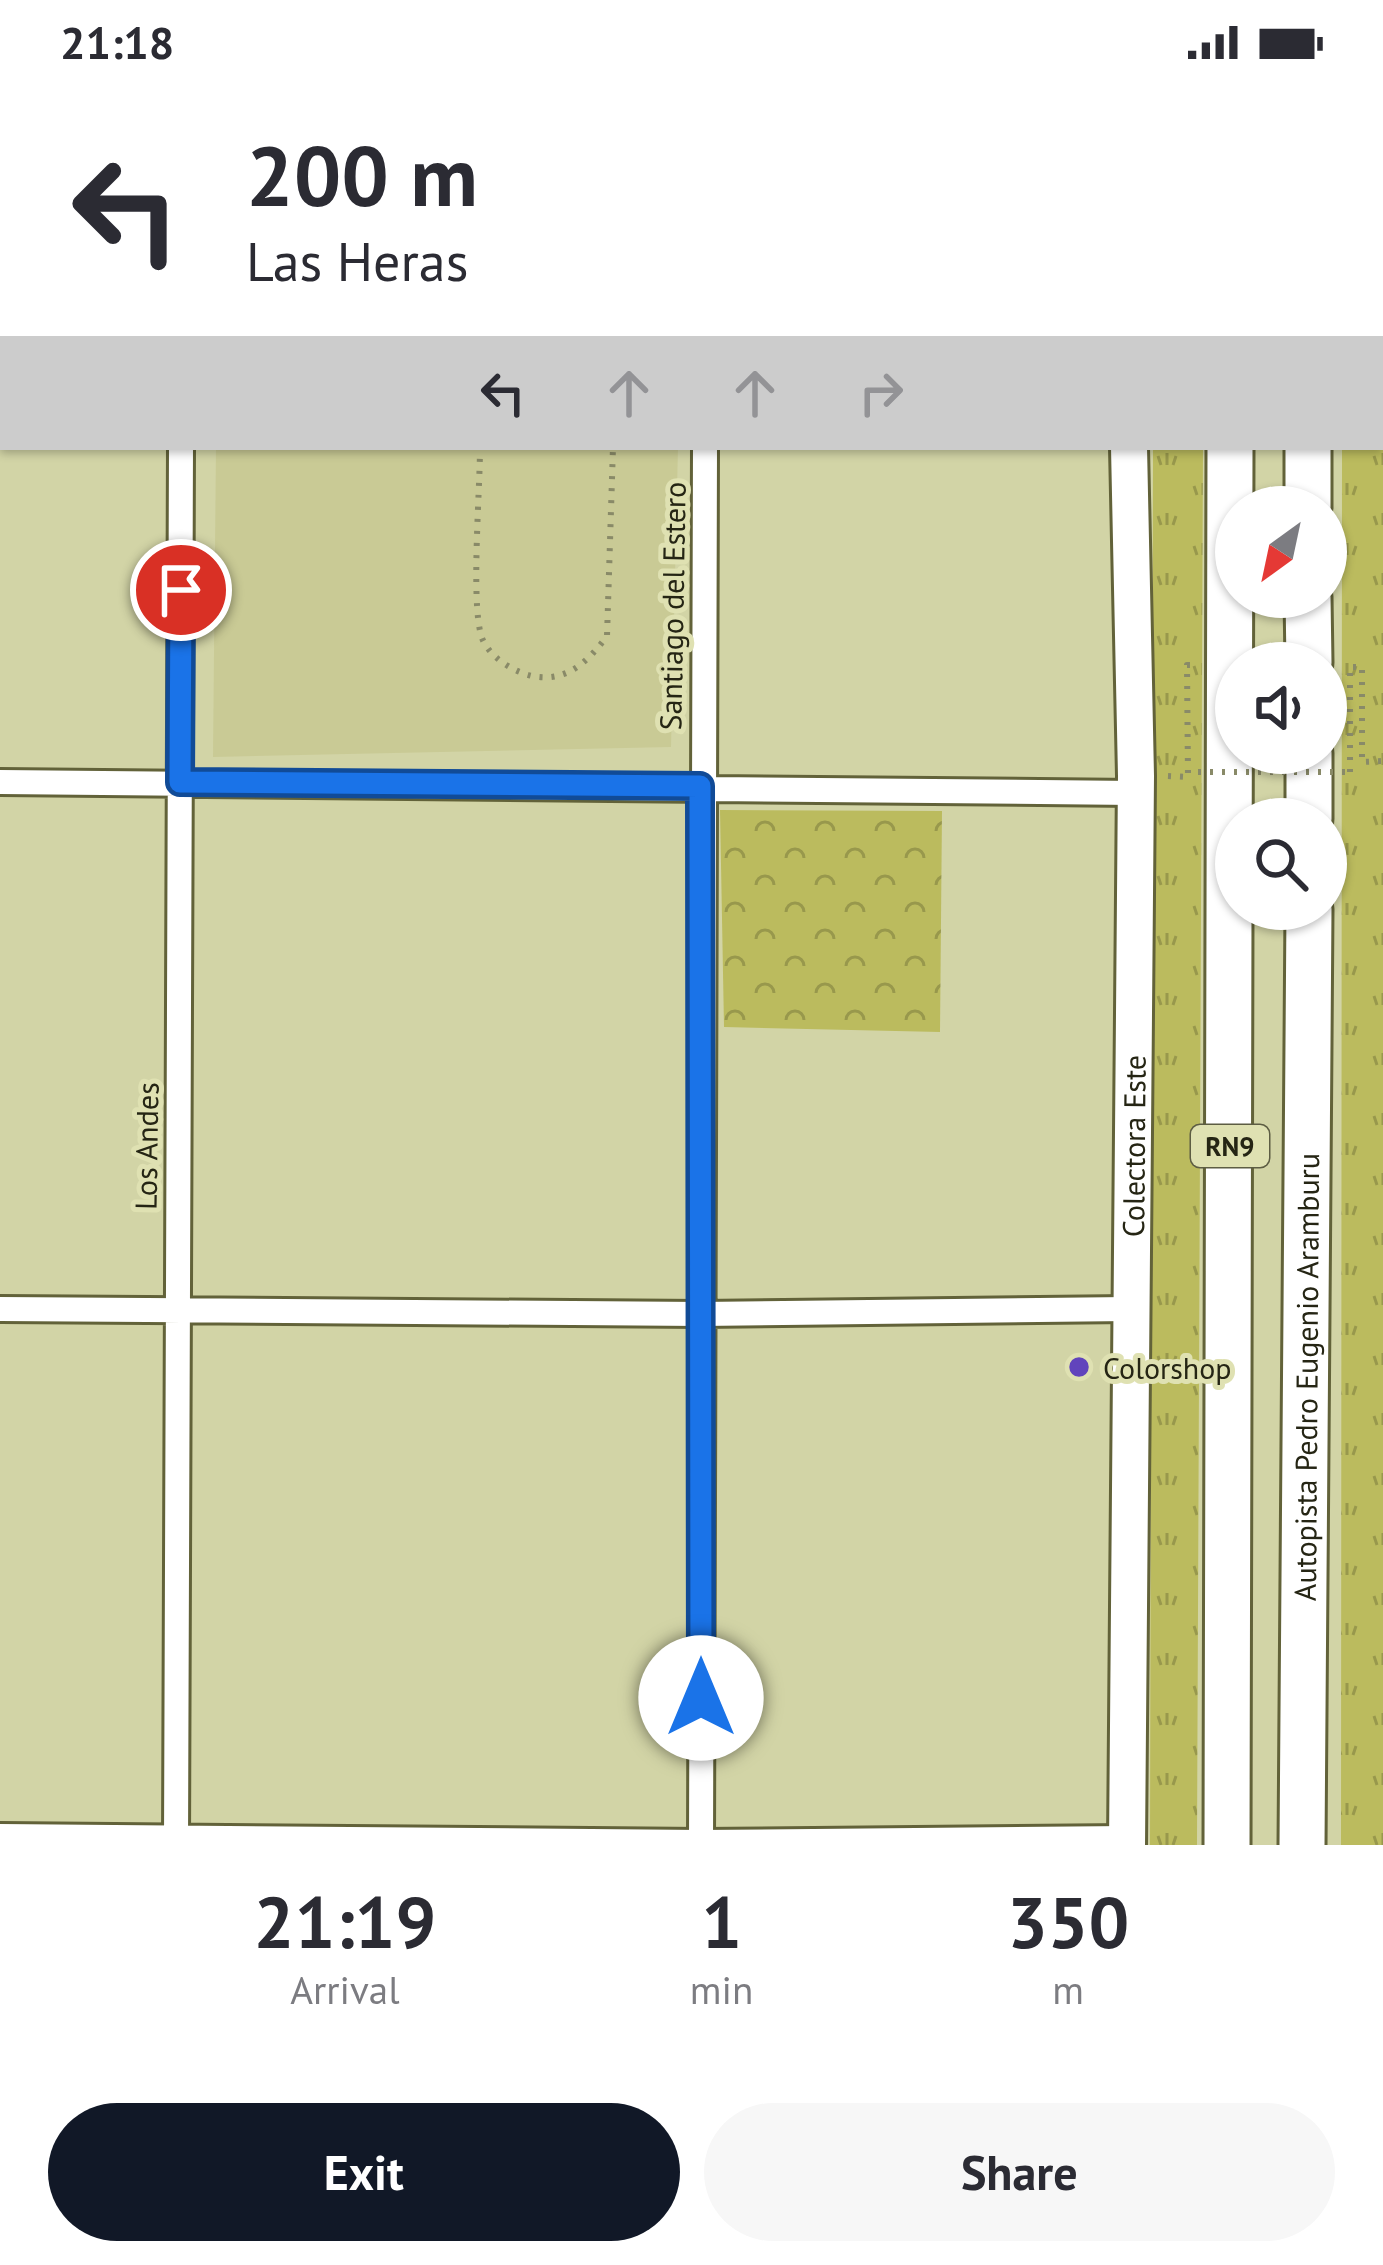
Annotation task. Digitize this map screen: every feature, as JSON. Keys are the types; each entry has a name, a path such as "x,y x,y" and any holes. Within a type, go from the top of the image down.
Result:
{"highway":[{"name":"RN9","path":"1227,1845 1230,450"},
{"path":"1308,450 1308,486"},
{"name":"Autopista Pedro Eugenio Aramburu","path":"1302,1845 1309,930"}],"street":[{"name":"Los Andes","path":"176,1841 181,450"},
{"name":"Santiago del Estero","path":"701,1843 700,786 705,450"},
{"name":"Colectora Este","path":"1127,1842 1136,785 1129,450"},
{"path":"0,782 1136,785"},
{"path":"0,1309 701,1314 1129,1309"},
{"path":"0,1836 176,1841 1127,1842"}],"path":[{"path":"480,450 480,632 504,663 550,677 579,666 607,636 613,450"},
{"path":"1136,785 1188,777 1187,665 1196,665 1198,772 1350,772 1351,667 1362,667 1362,762 1383,761"}],"shaded area":[{"path":"216,450 678,450 671,747 213,757"}],"green space":[{"path":"1153,450 1203,450 1197,1845 1150,1845"},
{"path":"1342,450 1383,450 1383,1845 1341,1845 1342,930 1347,930 1347,798 1342,798 1342,774 1347,774 1347,642 1342,642 1342,618 1347,618 1347,486 1342,486"},
{"path":"720,810 942,811 940,1032 724,1027"}],"place":[{"name":"Colorshop","path":"1079,1367"}],"route":[{"path":"181,590 180,782 700,786 701,1698"}]}
